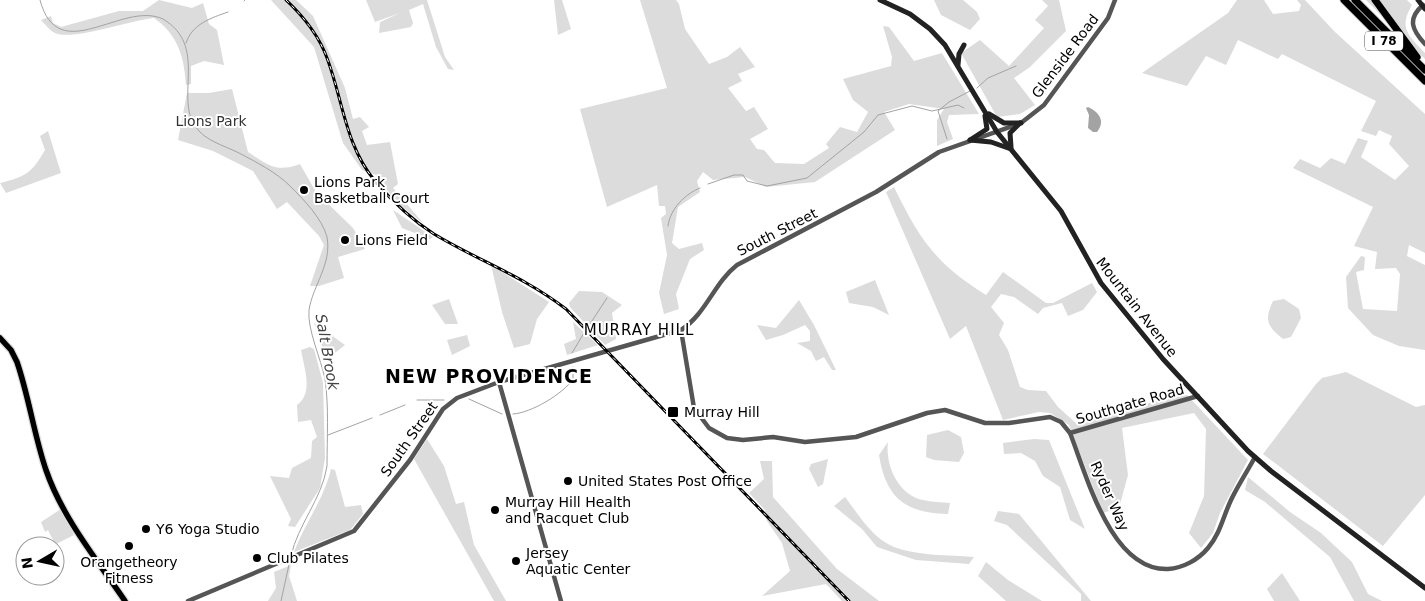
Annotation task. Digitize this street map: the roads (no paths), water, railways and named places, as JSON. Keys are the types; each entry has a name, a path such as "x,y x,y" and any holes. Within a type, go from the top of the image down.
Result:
{"highway":[{"name":"I 78","path":"1344,0 1425,81"},
{"name":"I 78","path":"1355,0 1425,68"},
{"path":"1375,0 1425,68"}],"main road":[{"name":"Mountain Avenue","path":"880,0 910,14 930,29 945,45 997,132 1051,196 1101,283 1163,359 1255,457 1425,588"},
{"path":"1418,0 1424,7"},
{"path":"958,65 959,54 964,45"},
{"path":"983,108 1000,122 1020,123"},
{"path":"970,140 987,129 983,108"},
{"path":"970,140 992,142 1011,150 1010,133 1020,123"},
{"path":"0,338 11,350 17,362 44,463 56,492 73,523 125,601"}],"street":[{"name":"Glenside Road","path":"997,132 1020,123 1044,105 1108,18 1115,0"},
{"path":"1424,7 1414,15 1412,23 1414,31 1425,44"},
{"name":"South Street","path":"188,601 354,531 410,460 443,409 457,398 499,382 681,330 696,319 719,283 737,265 876,192 939,152 997,132"},
{"name":"Southgate Road","path":"681,330 694,408 709,428 727,438 743,440 773,437 805,442 856,437 927,413 945,410 985,423 1009,423 1050,417 1063,424 1070,433 1198,396"},
{"path":"499,382 561,601"},
{"name":"Ryder Way","path":"1070,433 1113,535 1134,558 1154,568 1179,568 1204,552 1217,536 1231,499 1255,457"}],"waterway":[{"name":"Salt Brook","path":"40,0 49,20 61,29 76,31 129,18 147,16 163,19 176,30 184,43 188,57 188,100 190,114 195,126 209,139 259,164 284,181 312,209 325,230 328,247 327,256 311,301 309,318 325,379 327,466 320,489 294,544 291,556"},
{"path":"186,43 197,26 228,12"},
{"path":"977,88 988,78 1016,66"},
{"path":"947,139 938,111 949,102 970,91"},
{"path":"708,184 734,175 743,175 747,181 767,186 807,178 864,132 878,115 912,106 932,111 958,105 964,108"},
{"path":"668,226 669,220 679,203 689,194 700,188"},
{"path":"590,324 607,298"},
{"path":"572,353 584,333"},
{"path":"513,414 529,410 546,402 562,391 573,379 573,367"},
{"path":"469,399 502,414"},
{"path":"417,400 444,400"},
{"path":"380,415 405,405"},
{"path":"328,435 372,418"},
{"name":"Salt Brook","path":"281,601 290,560"}],"railway":[{"path":"286,0 320,42 327,58 357,152 365,167 388,196 426,229 534,287 566,309 849,601"}],"place":[{"name":"Lions Park Basketball Court","path":"304,190"},
{"name":"Lions Field","path":"345,240"},
{"name":"Murray Hill","path":"673,412"},
{"name":"United States Post Office","path":"568,481"},
{"name":"Murray Hill Health and Racquet Club","path":"495,510"},
{"name":"Y6 Yoga Studio","path":"146,529"},
{"name":"Orangetheory Fitness","path":"129,546"},
{"name":"Club Pilates","path":"257,558"},
{"name":"Jersey Aquatic Center","path":"516,561"}],"district":[{"name":"MURRAY HILL","path":"639,330"},
{"name":"NEW PROVIDENCE","path":"489,376"}],"park label":[{"name":"Lions Park","path":"211,121"}]}
